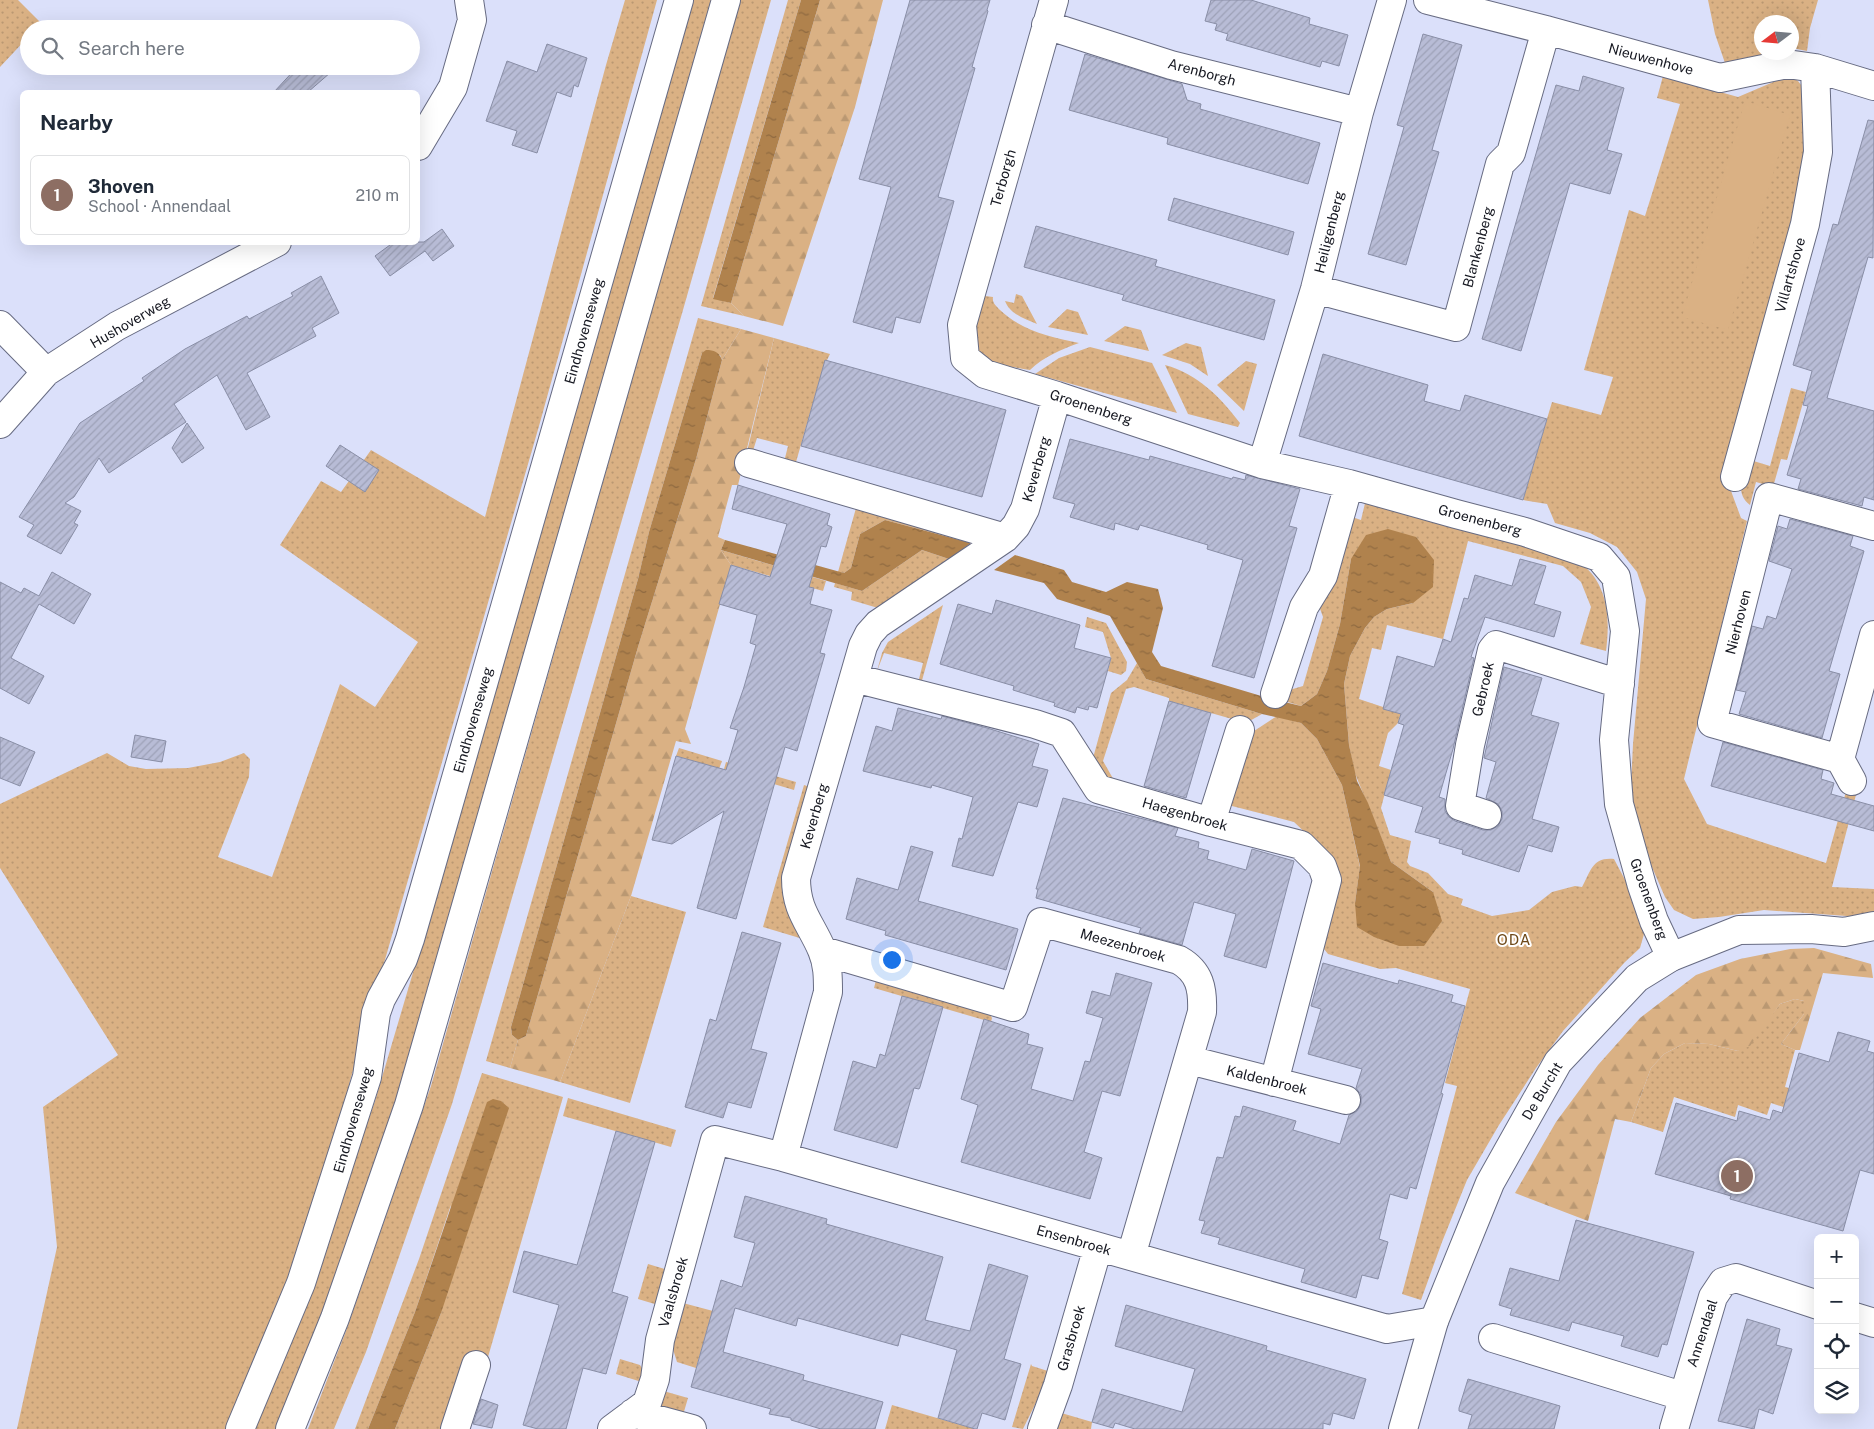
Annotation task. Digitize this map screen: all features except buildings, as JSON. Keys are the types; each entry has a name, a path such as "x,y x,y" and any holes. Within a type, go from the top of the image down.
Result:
{"street":[{"path":"420,143 453,87 472,20 469,0"},
{"name":"Eindhovenseweg","path":"240,1429 301,1283 367,1077 376,1012 410,939 679,0"},
{"path":"290,1429 335,1318 409,1105 726,0"},
{"name":"Heiligenberg","path":"1262,464 1316,289 1359,112 1392,0"},
{"name":"Nieuwenhove","path":"1428,0 1720,78 1787,64 1816,68 1874,86"},
{"name":"Arenborgh","path":"1050,13 1171,65 1359,112"},
{"name":"Terborgh","path":"965,358 962,325 1050,13"},
{"name":"Blankenberg","path":"1316,289 1456,327 1500,164 1511,153 1546,30"},
{"name":"Villartshove","path":"1735,477 1805,224 1818,152 1816,68"},
{"name":"Hushoverweg","path":"0,424 46,372 117,326 271,245"},
{"path":"0,325 46,372"},
{"name":"Groenenberg","path":"965,358 985,374 1262,464 1349,484 1525,532 1599,556 1616,577 1625,631 1614,740 1618,804 1654,921 1671,957"},
{"name":"Keverberg","path":"783,1157 828,992 828,971 823,951 796,896 796,878 863,646 869,634 878,624 1005,538 1016,526 1025,509 1057,396"},
{"path":"750,463 1005,538"},
{"path":"1275,694 1304,606 1324,576 1349,484"},
{"name":"Nierhoven","path":"1874,526 1769,498 1712,723 1846,770 1874,635"},
{"name":"Gebroek","path":"1487,815 1460,806 1470,746 1492,650 1496,645 1620,684"},
{"name":"Haegenbroek","path":"854,678 1035,724 1062,734 1098,789 1211,822 1301,845 1322,866 1327,880 1274,1082"},
{"path":"1211,822 1240,730"},
{"name":"Meezenbroek","path":"823,951 1013,1007 1041,922 1179,960 1194,972 1200,981 1203,994 1202,1012 1131,1256"},
{"name":"De Burcht","path":"1403,1429 1434,1321 1490,1184 1558,1062 1637,978 1671,957 1739,930 1811,929 1844,932 1874,926"},
{"name":"De Burcht","path":"1844,932 1874,946"},
{"name":"Kaldenbroek","path":"1188,1060 1346,1100"},
{"name":"Ensenbroek","path":"715,1140 783,1157 1387,1329 1434,1321"},
{"name":"Vaalsbroek","path":"623,1421 648,1403 655,1379 660,1340 715,1140"},
{"name":"Grasbroek","path":"1042,1429 1058,1385 1098,1247"},
{"name":"Annendaal","path":"1674,1429 1682,1396 1713,1297 1723,1282 1736,1278 1814,1304"},
{"path":"1859,1318 1874,1323"},
{"path":"1493,1338 1682,1396"},
{"path":"455,1429 476,1366"},
{"path":"623,1421 692,1429"}],"green space":[{"path":"0,0 18,0 38,20 20,20 20,46 0,67"},
{"path":"625,0 657,0 539,426 350,1081 326,1181 265,1352 226,1429 17,1429 57,1247 43,1107 118,1055 0,868 0,804 107,753 129,766 146,769 188,768 220,762 244,753 250,759 249,777 218,857 272,877 340,684 375,707 418,642 280,545 321,481 341,492 371,450 485,517"},
{"path":"690,0 711,0 444,939 375,1170 279,1429 252,1429 306,1295 375,1101 451,844"},
{"path":"740,0 771,0 683,310 452,1104 366,1352 334,1429 308,1429 346,1331 431,1086"},
{"path":"788,0 801,0 713,298 731,303 744,316 701,306"},
{"path":"820,0 883,0 855,107 783,326 744,316 731,303"},
{"path":"1708,0 1818,0 1810,28 1807,51 1799,49 1799,15 1754,15 1754,59 1740,64 1725,63 1715,34"},
{"path":"1663,76 1738,97 1778,80 1791,77 1798,81 1805,90 1809,149 1732,475 1731,491 1741,518 1747,521 1684,779 1707,824 1826,863 1847,788 1857,791 1832,887 1874,889 1874,918 1764,910 1693,919 1674,910 1665,897 1641,842 1632,811 1633,744 1646,599 1637,572 1617,547 1590,533 1555,523 1547,504 1523,500 1552,402 1601,415 1613,377 1584,370 1629,210 1645,216 1680,104 1657,98"},
{"path":"1745,101 1790,115 1728,330 1682,317"},
{"path":"1016,294 1022,296 1037,324 1018,316 1007,306 1005,301 1014,303"},
{"path":"985,296 993,297 994,303 1000,310 1027,328 1079,343 1053,354 1030,370 994,363 986,359 976,347 974,338 976,322"},
{"path":"1067,309 1078,312 1088,335 1048,327"},
{"path":"698,318 741,329 722,360 720,355 702,353 649,532 638,579 511,1027 512,1035 518,1040 510,1068 486,1061"},
{"path":"1125,326 1141,330 1149,351 1104,341"},
{"path":"741,329 774,338 738,485 732,485 718,537 725,540 721,550 731,565 685,729 691,744 676,741 631,896 560,1082 510,1068 518,1040 526,1036 638,647 696,459 722,360"},
{"path":"774,338 830,354 823,368 794,469 783,466 788,446 757,438 751,457 746,456"},
{"path":"1186,343 1201,347 1208,376 1190,364 1162,355"},
{"path":"1090,347 1152,363 1177,413 1035,374 1059,358"},
{"path":"1246,361 1257,364 1244,411 1217,385"},
{"path":"1165,365 1198,380 1224,404 1240,423 1238,427 1188,414"},
{"path":"1791,388 1806,392 1787,460 1781,459 1773,487 1756,482 1750,505 1742,495 1741,489 1747,459 1770,466"},
{"path":"1366,499 1564,556 1578,562 1591,573 1598,583 1606,604 1608,627 1606,651 1580,644 1591,607 1581,582 1563,566 1468,541 1443,639 1387,625 1381,650 1372,648 1359,699 1401,713 1398,723 1388,733 1379,766 1391,770 1381,808 1390,835 1411,841 1407,862 1410,866 1428,873 1448,894 1463,899 1461,905 1492,916 1529,910 1552,892 1575,886 1582,887 1593,866 1601,860 1614,859 1644,921 1644,934 1640,948 1563,1031 1499,1125 1467,1180 1421,1300 1402,1294 1457,1086 1445,1083 1470,989 1396,968 1380,969 1328,954 1320,944 1331,857 1294,822 1228,805 1248,735 1277,716 1301,723 1317,739 1342,785 1360,867 1355,903 1433,892 1391,862 1354,771 1349,745 1344,684 1350,656 1365,628 1374,617 1387,609 1413,603 1351,559 1340,624 1327,671 1317,694 1301,706 1281,700 1286,691 1303,686 1323,617 1319,606 1352,517 1361,520"},
{"path":"858,501 971,532 971,543 885,520 860,534 851,568 844,573 838,572"},
{"path":"721,550 826,581 823,591 731,565"},
{"path":"922,550 949,559 878,608 851,600 852,592 834,587 835,583 862,591"},
{"path":"943,605 921,684 918,683 923,663 884,653 877,671 882,653 888,642"},
{"path":"1087,617 1106,623 1127,662 1126,671 1121,675 1108,671 1111,658 1103,632 1085,627"},
{"path":"1137,663 1146,679 1262,714 1246,723 1169,701 1169,698 1134,687 1126,689 1103,761 1115,782 1105,779 1093,758 1111,693 1127,680"},
{"path":"679,748 722,761 719,769 676,756"},
{"path":"726,762 796,782 794,790 724,769"},
{"path":"804,785 810,787 784,875 783,885 785,901 803,939 763,927"},
{"path":"631,896 686,912 630,1103 560,1082"},
{"path":"1814,948 1871,964 1873,978 1823,973 1800,1050 1795,1050 1781,1044 1804,1014 1804,1001 1795,999 1780,1004 1750,1046 1738,1051 1709,1044 1685,1043 1664,1054 1651,1068 1631,1122 1615,1119 1588,1221 1515,1193 1556,1122 1598,1065 1640,1018 1696,975 1740,959 1790,949"},
{"path":"877,976 986,1007 992,1018 991,1022 874,988"},
{"path":"1795,999 1804,1001 1804,1014 1781,1044 1795,1050 1785,1087 1808,1093 1802,1113 1771,1103 1767,1115 1738,1105 1735,1117 1674,1097 1663,1132 1631,1122 1651,1068 1664,1054 1685,1043 1709,1044 1738,1051 1780,1004"},
{"path":"482,1073 563,1097 486,1364 443,1429 395,1429 441,1313 451,1205 415,1312 368,1429 355,1429 419,1259"},
{"path":"568,1098 676,1130 671,1147 563,1116"},
{"path":"648,1264 668,1270 658,1305 638,1299"},
{"path":"683,1303 713,1311 696,1368 677,1362 671,1343"},
{"path":"620,1359 640,1365 647,1377 645,1383 616,1374"},
{"path":"1031,1364 1051,1372 1023,1429 1012,1427"},
{"path":"660,1390 688,1398 683,1415 658,1412"},
{"path":"892,1405 975,1429 885,1429"},
{"path":"1058,1412 1092,1422 1091,1429 1049,1429"}],"water":[{"path":"801,0 820,0 731,303 713,299"},
{"path":"706,350 716,352 722,360 696,459 638,647 526,1036 518,1040 512,1035 511,1027 638,579 649,532 702,353"},
{"path":"885,520 971,543 949,559 922,550 862,591 721,550 725,540 844,573 851,568 860,534"},
{"path":"1388,529 1416,537 1434,560 1433,587 1413,603 1387,609 1374,617 1365,628 1350,656 1344,684 1349,745 1357,781 1368,803 1391,862 1433,892 1442,921 1424,946 1399,946 1374,937 1357,927 1355,903 1360,866 1342,785 1317,739 1301,723 1262,714 1146,679 1110,616 1057,599 1044,583 994,570 1015,555 1064,570 1072,582 1106,592 1127,582 1158,589 1163,608 1152,652 1161,666 1301,706 1317,694 1327,671 1340,624 1351,559 1366,535"},
{"path":"493,1099 501,1101 509,1108 441,1313 395,1429 368,1429 415,1312 487,1102"}],"place":[{"name":"3hoven","path":"1737,1176"}],"district":[{"name":"ODA","path":"1514,939"}]}
